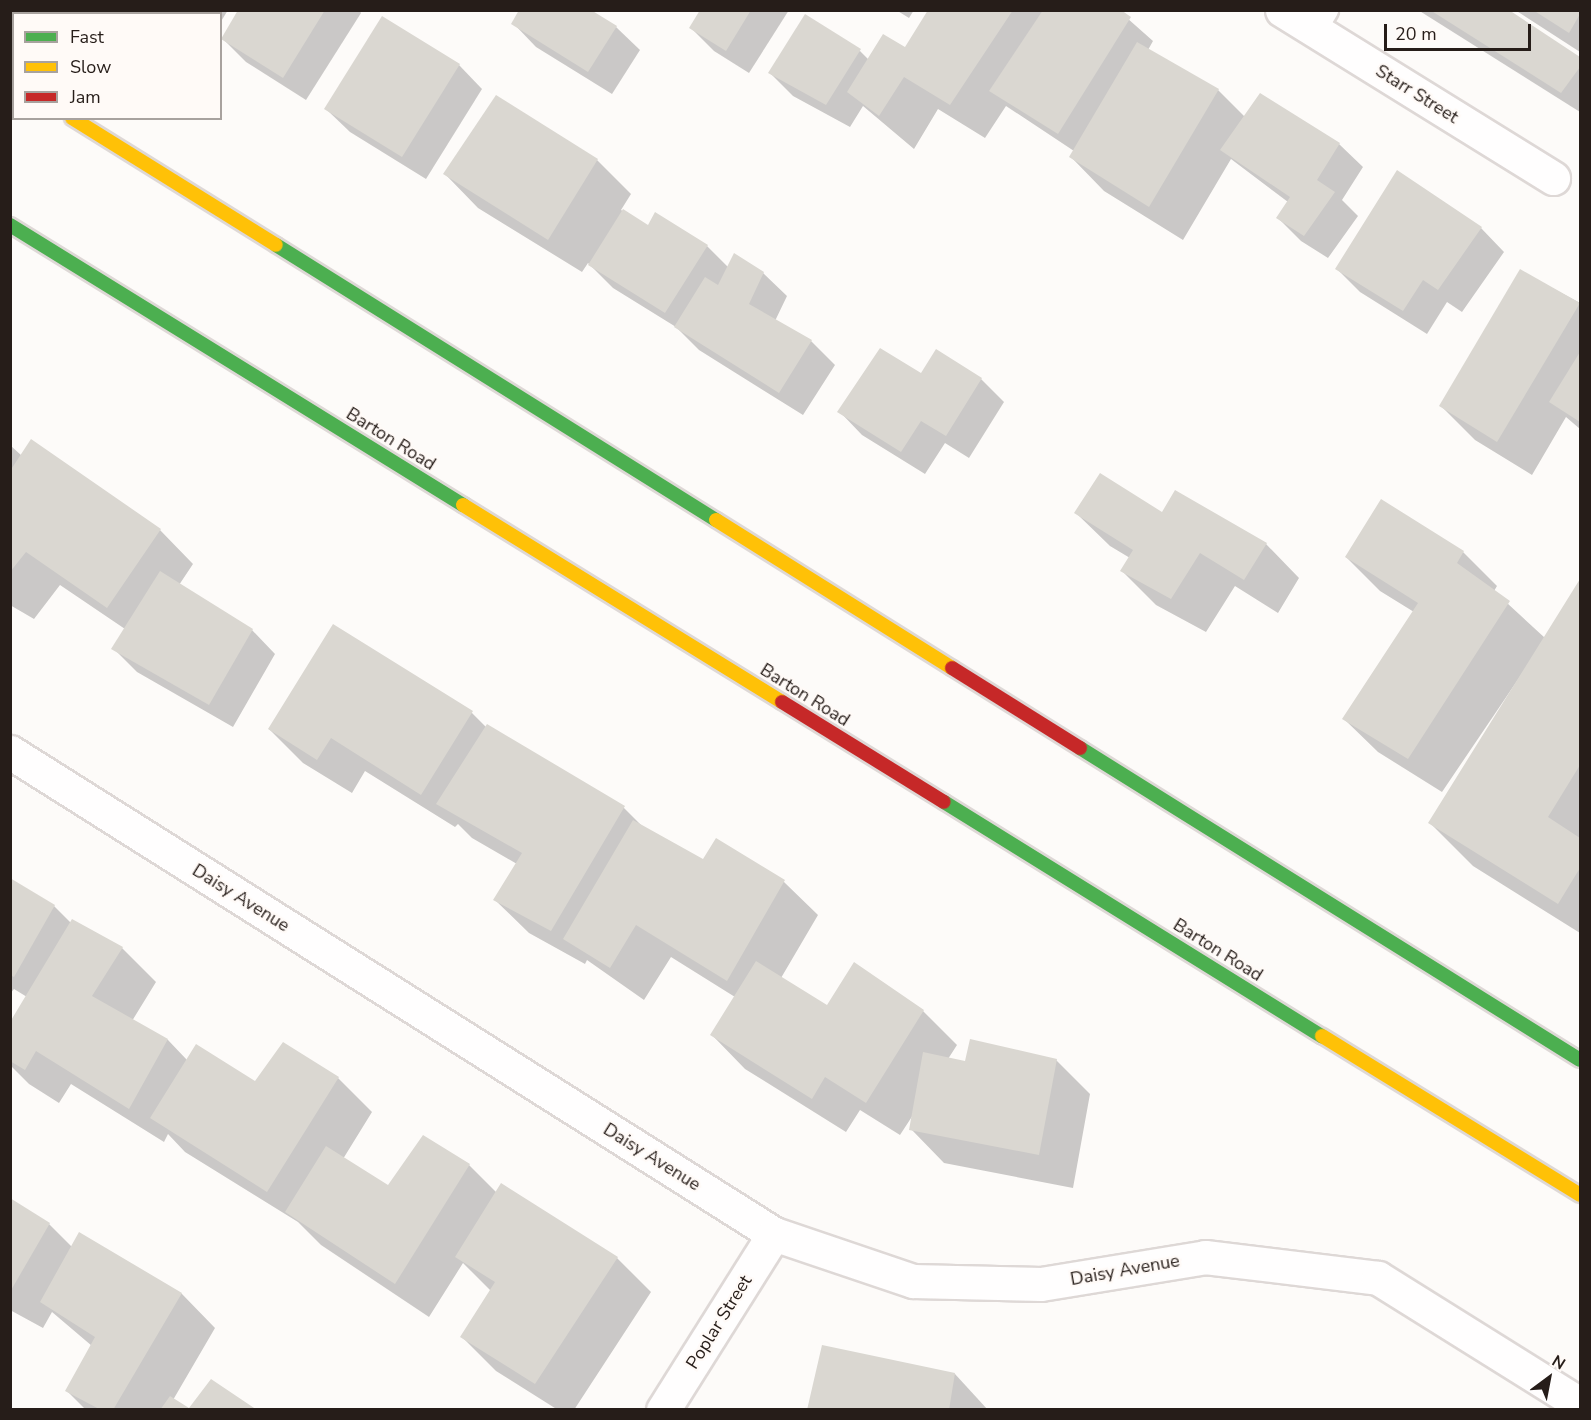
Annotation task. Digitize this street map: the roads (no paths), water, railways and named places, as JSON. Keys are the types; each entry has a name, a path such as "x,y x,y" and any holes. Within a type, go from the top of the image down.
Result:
{"main road":[{"path":"75,120 1581,1060"},
{"name":"Barton Road","path":"10,225 1581,1195"}],"street":[{"name":"Starr Street","path":"1282,10 1321,21 1552,178"},
{"name":"Daisy Avenue","path":"10,752 774,1234 913,1281 1041,1284 1205,1257 1378,1278 1581,1404"},
{"name":"Poplar Street","path":"663,1410 774,1234"}]}
